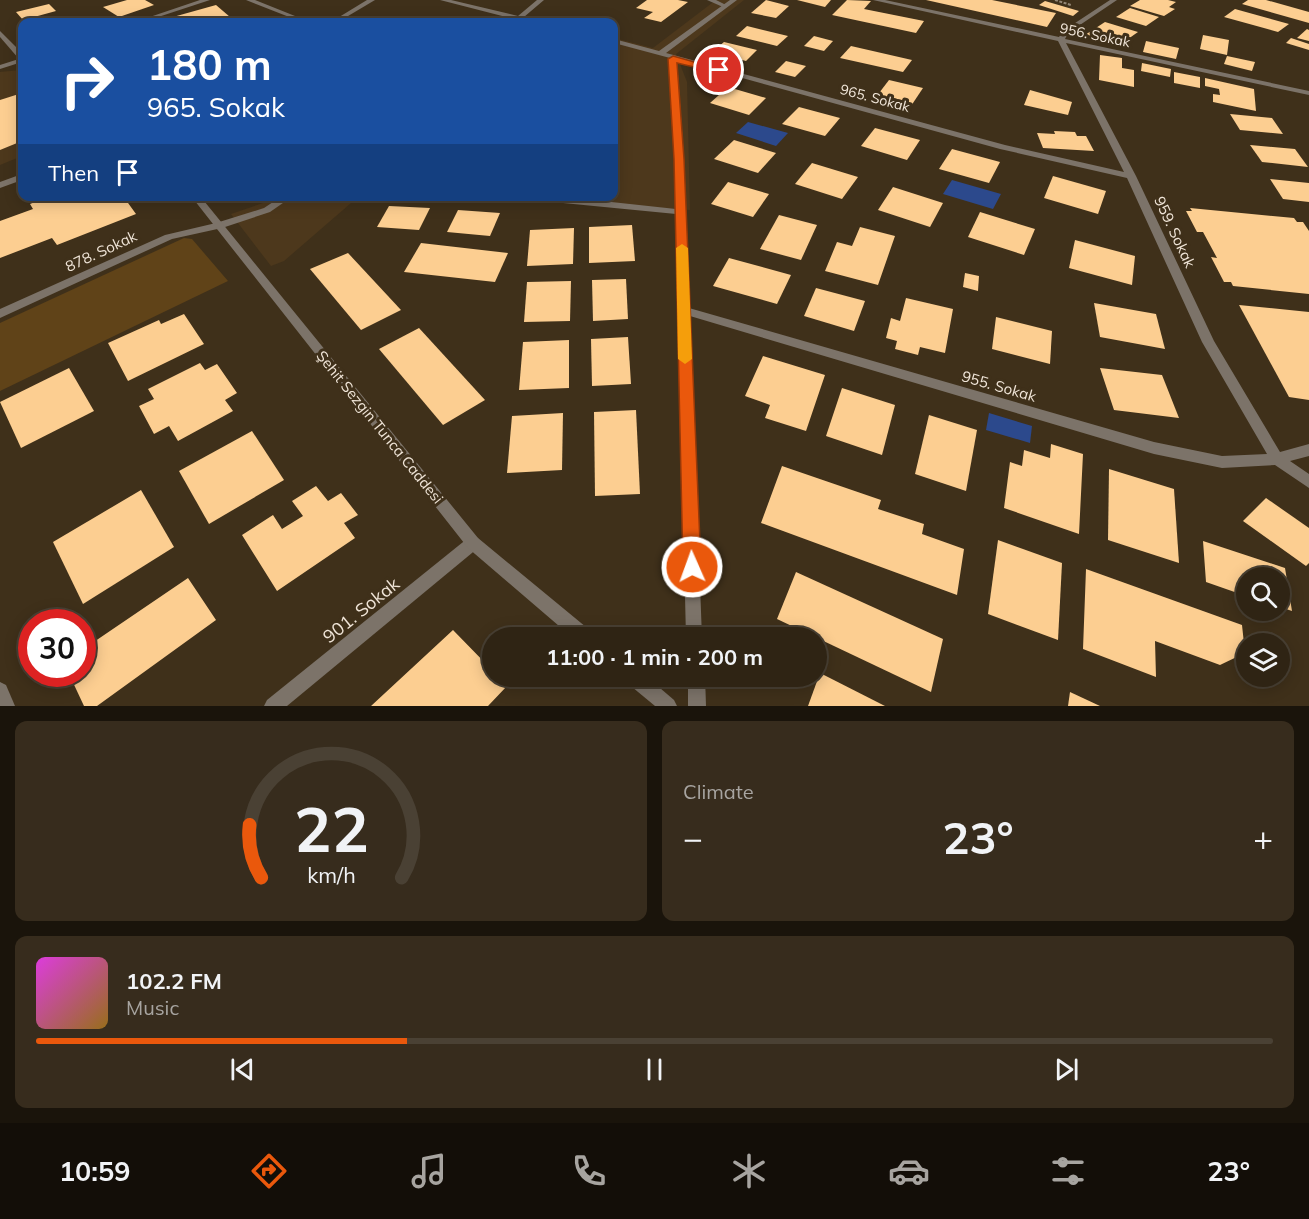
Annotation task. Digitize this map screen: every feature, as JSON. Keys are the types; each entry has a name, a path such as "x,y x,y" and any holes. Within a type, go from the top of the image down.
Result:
{"street":[{"path":"151,18 207,0"},
{"path":"249,0 296,18"},
{"path":"340,18 372,0"},
{"path":"443,0 509,18"},
{"path":"518,18 541,0"},
{"path":"710,0 725,6"},
{"path":"661,53 734,0"},
{"name":"956. Sokak","path":"878,0 1309,93"},
{"path":"1061,40 1065,32 1114,0"},
{"path":"0,33 18,53"},
{"name":"959. Sokak","path":"1061,40 1131,176 1208,342 1277,459 1309,482"},
{"name":"965. Sokak","path":"618,43 1003,147 1131,176"},
{"path":"673,59 681,212 694,627"},
{"path":"0,67 18,60"},
{"path":"0,185 18,178"},
{"name":"Şehit Sezgin Tunca Caddesi","path":"199,201 473,543 573,627"},
{"name":"878. Sokak","path":"0,314 169,237 218,226 267,210 281,201"},
{"path":"572,201 681,212"},
{"name":"955. Sokak","path":"683,310 1154,448 1222,462 1277,459 1309,450"},
{"name":"901. Sokak","path":"273,706 473,543"},
{"path":"645,687 668,706"},
{"path":"696,687 697,706"},
{"path":"0,691 6,706"}],"shaded area":[{"path":"716,0 744,0 676,54 687,82 690,210 564,201 618,201 618,39 653,48"},
{"path":"18,70 18,158 0,165 0,72"},
{"path":"353,201 284,261 271,266 231,214 266,202"},
{"path":"184,238 192,239 228,281 0,391 0,323"}],"water":[{"path":"748,122 788,133 776,146 736,133"},
{"path":"952,180 1001,194 993,209 943,194"},
{"path":"989,413 1032,426 1030,443 986,430"}],"building":[{"path":"127,0 145,0 154,5 119,17 103,7"},
{"path":"647,0 688,2 661,22 644,18 653,12 636,8"},
{"path":"766,0 789,6 776,18 751,13"},
{"path":"797,0 831,0 825,7"},
{"path":"847,0 871,1 864,9 924,21 916,33 832,15"},
{"path":"926,0 992,0 1056,13 1047,27"},
{"path":"1140,0 1176,2 1169,7 1175,9 1164,16 1130,6"},
{"path":"1248,0 1266,0 1309,12 1309,23 1242,4"},
{"path":"1045,1 1079,11 1073,16 1039,5"},
{"path":"49,4 56,11 30,18 21,18 16,12"},
{"path":"216,5 230,17 174,18"},
{"path":"1130,8 1159,17 1146,26 1116,17"},
{"path":"1235,9 1289,24 1278,32 1224,17"},
{"path":"1105,22 1138,32 1118,46 1085,35"},
{"path":"747,26 788,36 777,46 736,36"},
{"path":"1307,29 1309,30 1309,41 1297,38"},
{"path":"1203,35 1229,40 1227,55 1200,49"},
{"path":"814,36 833,41 824,51 804,46"},
{"path":"1291,38 1309,44 1309,50 1286,43"},
{"path":"1146,41 1179,48 1176,59 1143,52"},
{"path":"724,42 757,50 746,61 712,52"},
{"path":"851,46 912,60 903,72 840,58"},
{"path":"1100,55 1122,58 1122,68 1134,70 1134,87 1099,80"},
{"path":"1227,56 1255,62 1252,71 1224,64"},
{"path":"786,61 806,66 795,77 775,72"},
{"path":"1142,63 1171,69 1170,77 1141,71"},
{"path":"1174,72 1200,77 1200,88 1174,83"},
{"path":"1205,78 1254,89 1256,111 1213,102 1213,94 1220,95 1219,89 1205,86"},
{"path":"889,80 923,88 911,106 876,97"},
{"path":"728,87 766,98 749,115 710,103"},
{"path":"1030,90 1072,102 1068,115 1024,105"},
{"path":"18,94 18,143 0,150 0,100"},
{"path":"799,107 840,118 825,136 782,124"},
{"path":"1230,114 1272,118 1283,134 1240,130"},
{"path":"875,128 920,140 907,160 861,146"},
{"path":"1054,131 1075,132 1077,136 1086,136 1094,151 1043,148 1037,133 1055,134"},
{"path":"734,140 776,153 758,173 714,159"},
{"path":"1250,145 1295,149 1308,167 1262,162"},
{"path":"952,149 1000,162 989,183 939,169"},
{"path":"812,163 858,177 842,199 795,184"},
{"path":"1053,176 1106,191 1098,214 1044,198"},
{"path":"1270,179 1309,183 1309,202 1283,199"},
{"path":"728,182 769,194 753,217 711,204"},
{"path":"893,187 943,203 930,227 878,210"},
{"path":"38,201 127,201 136,214 57,245 52,238 0,258 0,221 33,209 30,204"},
{"path":"389,206 430,208 419,230 377,227"},
{"path":"1190,208 1294,218 1297,222 1303,222 1309,231 1309,294 1233,286 1231,282 1224,282 1211,257 1217,258 1203,232 1197,232 1186,211 1192,211"},
{"path":"458,210 500,213 490,236 447,232"},
{"path":"980,212 1035,229 1024,255 968,237"},
{"path":"779,215 817,225 801,260 760,249"},
{"path":"632,225 635,261 589,263 589,227"},
{"path":"860,227 895,236 878,285 825,271 837,242 852,246"},
{"path":"574,228 573,264 527,266 530,230"},
{"path":"1075,240 1135,256 1132,285 1069,268"},
{"path":"421,243 508,253 495,282 404,272"},
{"path":"348,253 401,310 361,330 310,269"},
{"path":"729,258 791,275 777,304 713,286"},
{"path":"965,273 979,276 978,291 963,287"},
{"path":"626,279 628,319 593,321 592,280"},
{"path":"571,281 570,321 524,322 527,282"},
{"path":"816,288 865,301 854,331 804,316"},
{"path":"906,298 953,309 945,353 920,347 918,355 895,349 897,341 886,338 891,318 900,321"},
{"path":"1094,303 1156,314 1165,349 1100,337"},
{"path":"1239,305 1309,312 1309,400 1289,397"},
{"path":"184,314 204,344 128,381 108,343 159,320 161,324"},
{"path":"996,317 1052,331 1050,364 992,349"},
{"path":"419,328 485,400 443,425 379,349"},
{"path":"628,337 631,384 592,386 591,339"},
{"path":"569,340 569,388 519,390 523,342"},
{"path":"763,356 825,375 806,431 765,418 770,405 745,396"},
{"path":"200,363 205,370 217,364 237,393 225,400 233,411 178,441 169,426 154,434 139,406 154,399 148,389"},
{"path":"69,368 94,411 21,448 0,402"},
{"path":"1100,368 1162,375 1179,418 1114,410"},
{"path":"842,388 895,405 882,455 826,436"},
{"path":"636,410 640,494 595,496 594,412"},
{"path":"563,413 562,470 507,473 512,416"},
{"path":"929,415 977,430 966,491 915,474"},
{"path":"252,431 284,480 209,524 179,471"},
{"path":"1051,444 1083,454 1079,534 1004,508 1010,462 1022,466 1024,450 1050,458"},
{"path":"782,466 881,500 878,509 924,524 922,534 964,549 957,595 761,523"},
{"path":"1109,469 1174,489 1179,563 1108,540"},
{"path":"316,486 328,501 341,493 358,515 344,523 355,538 277,591 242,535 273,515 282,529 303,516 292,501"},
{"path":"141,490 174,547 83,604 53,542"},
{"path":"1266,498 1309,528 1309,563 1306,566 1243,521"},
{"path":"998,540 1062,563 1058,640 988,614"},
{"path":"1203,541 1282,567 1236,567 1236,592 1206,582"},
{"path":"1086,569 1242,625 1243,633 1236,633 1236,657 1220,665 1155,641 1156,677 1083,649"},
{"path":"796,572 943,639 931,692 827,643 827,627 794,627 777,619"},
{"path":"188,578 216,620 97,706 84,706 75,687 96,687 96,640"},
{"path":"453,630 482,660 482,687 506,687 488,706 371,706"},
{"path":"827,677 885,706 808,706 815,687 827,687"},
{"path":"1070,692 1100,706 1068,706"}],"slow traffic":[{"path":"682,248 685,359"}],"route":[{"path":"692,567 679,159 673,59 719,70"}]}
